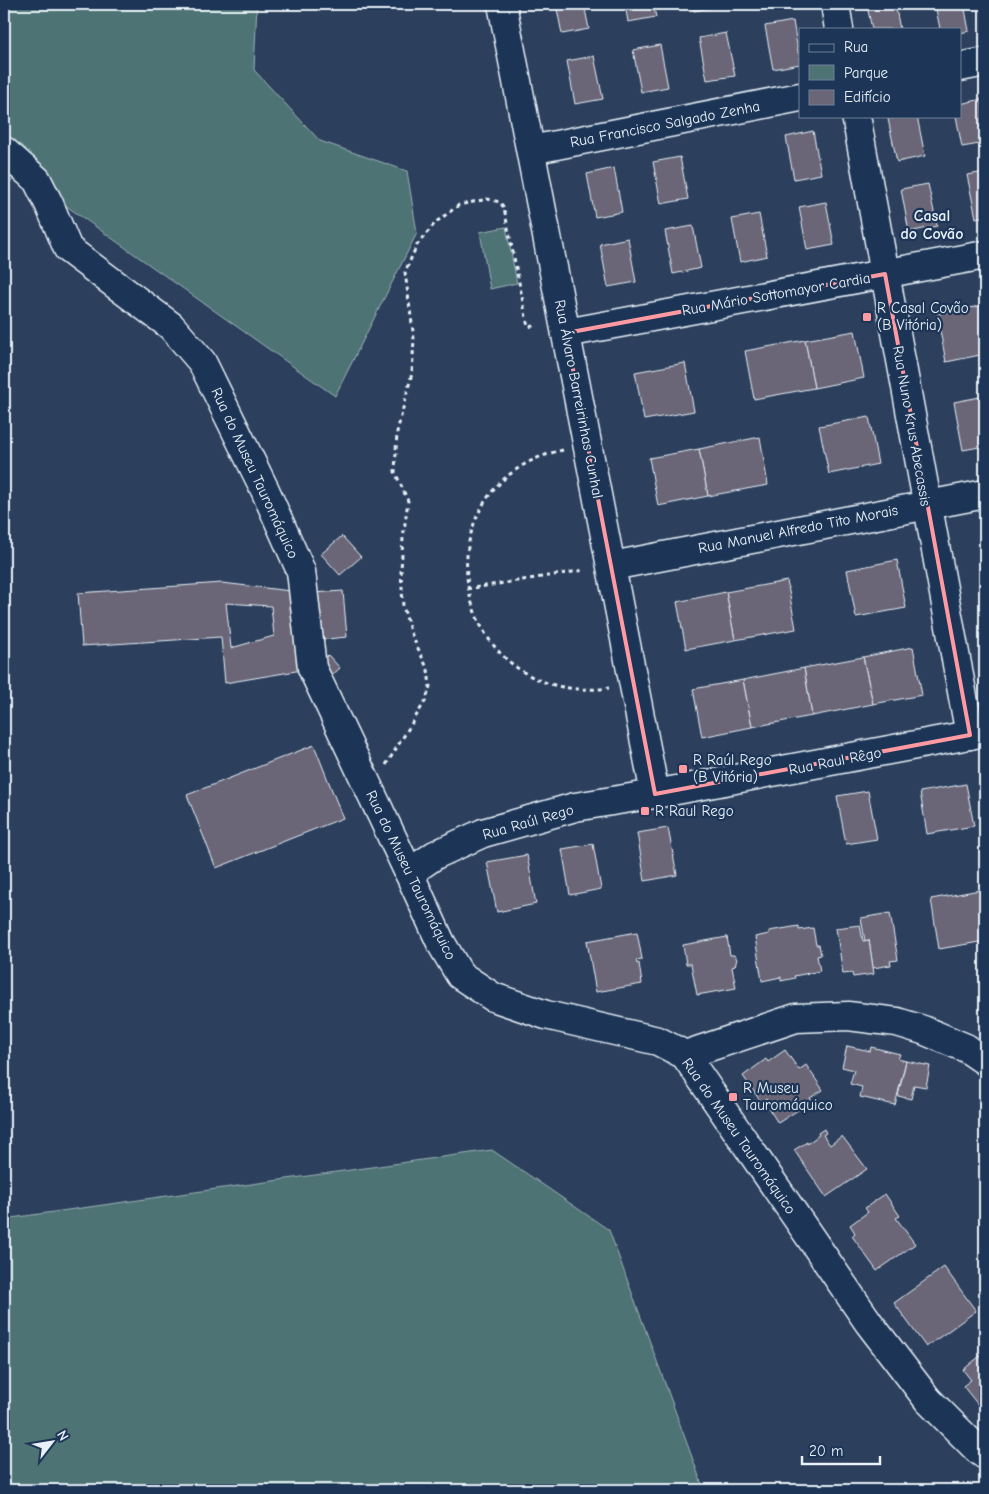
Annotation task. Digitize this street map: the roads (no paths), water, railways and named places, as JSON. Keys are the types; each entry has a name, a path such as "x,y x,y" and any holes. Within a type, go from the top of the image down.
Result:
{"street":[{"name":"Rua Álvaro Barreirinhas Cunhal","path":"502,4 655,794"},
{"path":"835,4 840,28"},
{"path":"962,67 985,62"},
{"name":"Rua Francisco Salgado Zenha","path":"531,150 799,97"},
{"name":"Rua Nuno Krus Abecassis","path":"856,118 926,504 978,734"},
{"name":"Rua do Museu Tauromáquico","path":"4,151 36,180 49,204 68,249 171,326 202,362 265,490 301,571 312,668 441,943 460,975 493,997 546,1015 658,1042 685,1055 875,1331 928,1400 985,1455"},
{"name":"Rua Mário Sottomayor Cardia","path":"565,326 885,274 985,255"},
{"name":"Rua Manuel Alfredo Tito Morais","path":"612,566 985,494"},
{"name":"Rua Raul Rêgo","path":"655,794 978,734"},
{"name":"Rua Raúl Rego","path":"409,873 435,855 483,833 575,808 655,794"},
{"path":"685,1055 796,1018 848,1016 897,1022 923,1030 966,1048 985,1061"}],"place":[{"name":"R Casal Covão (B Vitória)","path":"867,317"},
{"name":"R Raúl Rego (B Vitória)","path":"683,769"},
{"name":"R Raul Rego","path":"645,811"},
{"name":"R Museu Tauromáquico","path":"733,1097"}],"district":[{"name":"Casal do Covão","path":"932,225"}]}
